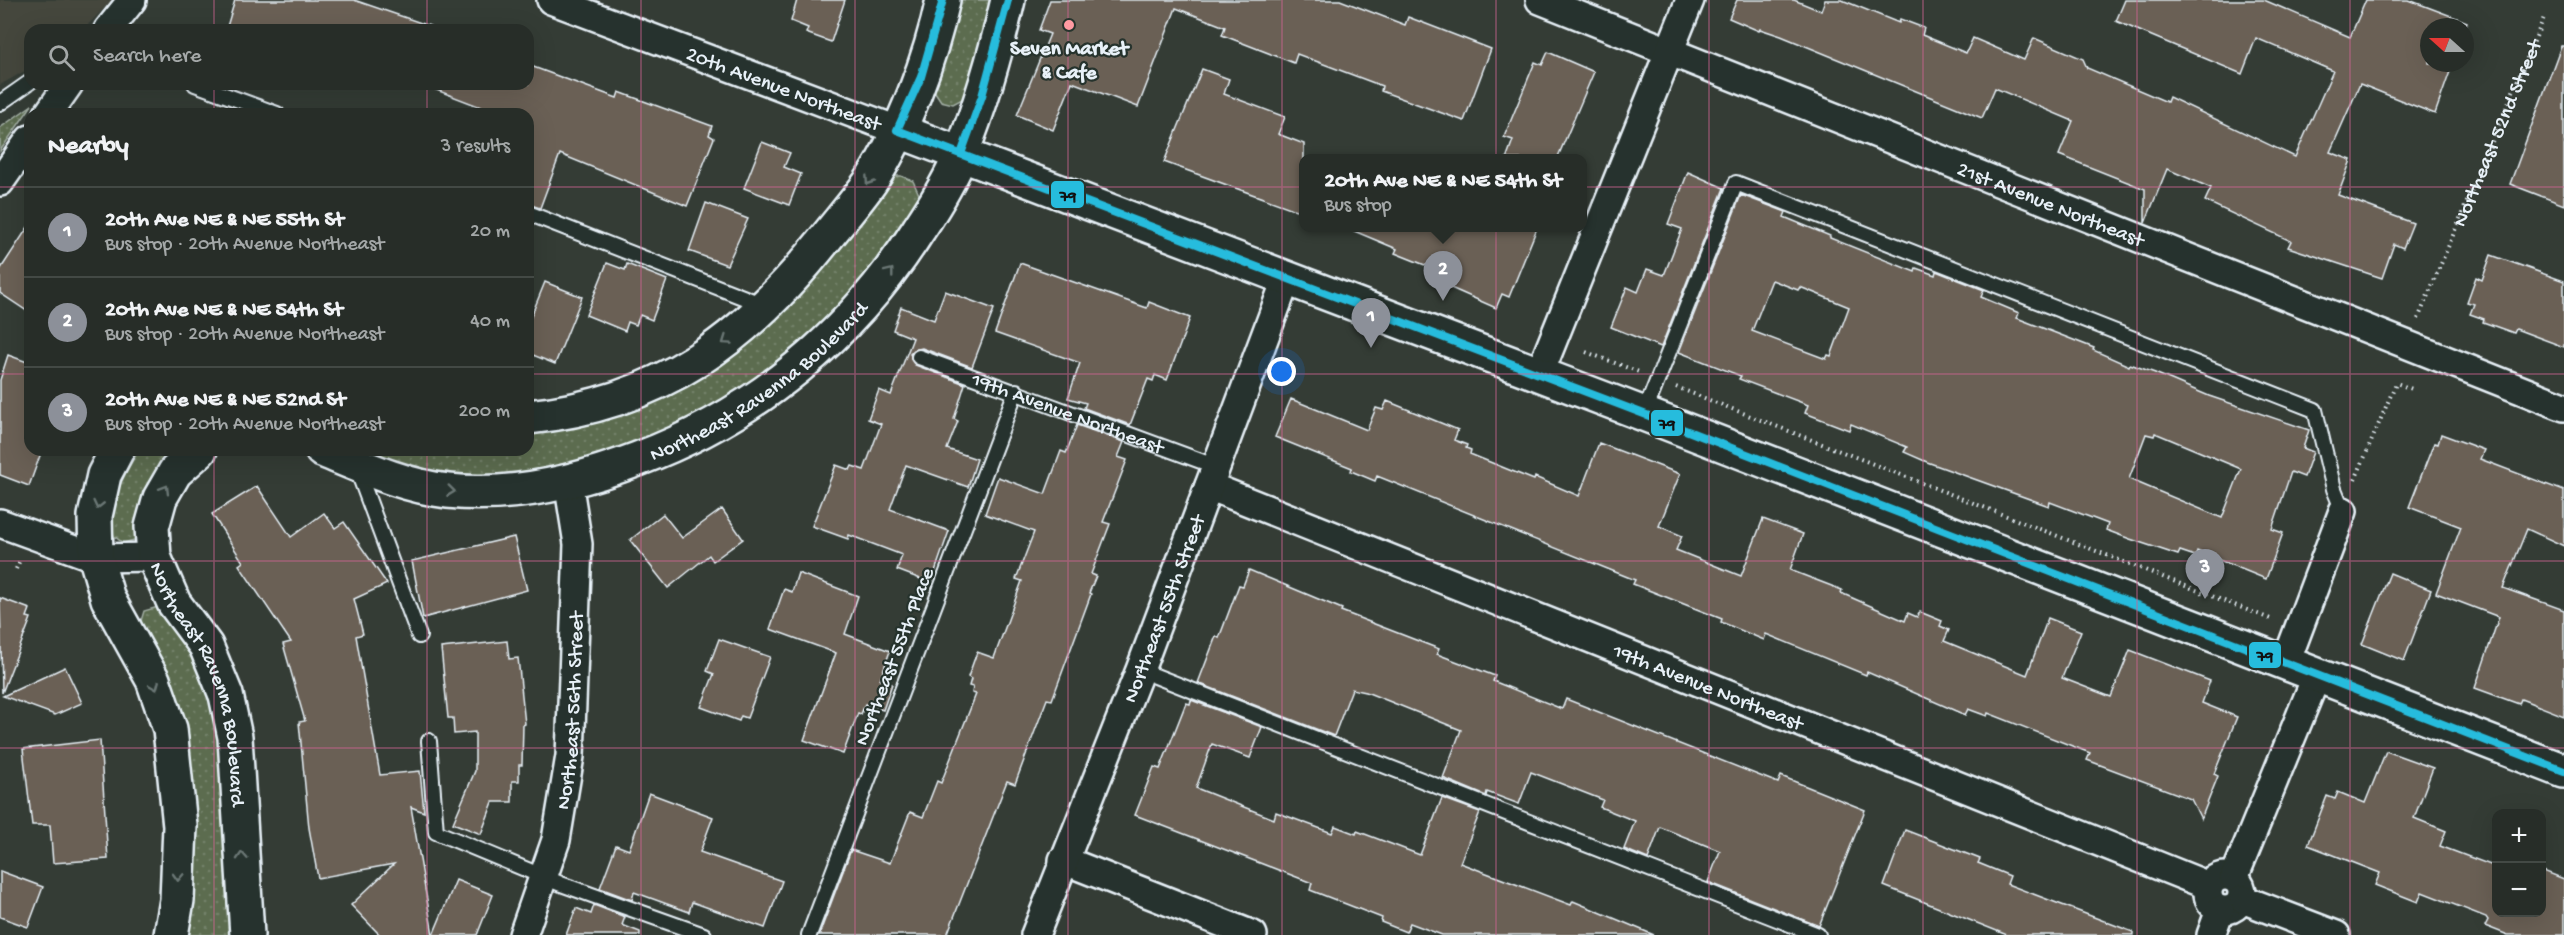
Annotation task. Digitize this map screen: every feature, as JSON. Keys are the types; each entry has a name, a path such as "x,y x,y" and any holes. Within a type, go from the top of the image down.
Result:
{"main road":[{"path":"534,416 602,404 647,387 690,365 731,338 767,307 804,267 871,180 921,77 944,0"},
{"name":"Northeast Ravenna Boulevard","path":"336,456 394,479 445,490 506,493 611,470 667,449 721,422 772,389 819,351 861,309 898,262 941,195 961,154 982,96 1008,0"},
{"name":"20th Avenue Northeast","path":"897,130 1286,280 1644,414 2564,771"},
{"name":"Northeast Ravenna Boulevard","path":"114,456 104,475 95,516 96,558 108,599 153,680 170,729 180,826 177,900 171,935"},
{"name":"Northeast Ravenna Boulevard","path":"189,456 175,472 160,498 152,527 154,557 174,603 206,646 226,695 235,737 247,935"}],"street":[{"path":"113,24 132,0"},
{"name":"20th Avenue Northeast","path":"551,0 897,130"},
{"name":"21st Avenue Northeast","path":"1540,0 2564,407"},
{"path":"1539,375 1690,0"},
{"path":"52,108 65,90"},
{"path":"0,182 24,148"},
{"name":"Northeast 55th Street","path":"1035,935 1140,670 1286,280"},
{"name":"19th Avenue Northeast","path":"1213,477 2223,902 2336,935"},
{"name":"Northeast 56th Street","path":"523,935 545,877 564,803 570,756 578,544 568,481"},
{"path":"2286,662 2347,501"},
{"path":"0,524 96,558 154,557"},
{"path":"2223,902 2317,675"},
{"path":"1063,860 1253,935"}],"lane":[{"path":"0,103 24,86"},
{"path":"211,90 261,108"},
{"path":"1644,414 1736,183 2315,410 2334,489 2347,501"},
{"path":"534,215 767,307"},
{"name":"19th Avenue Northeast","path":"920,357 1016,391 1213,477"},
{"name":"Northeast 55th Place","path":"809,935 1016,391"},
{"path":"355,464 419,636"},
{"path":"1140,670 1818,935"},
{"path":"429,741 436,832 545,877 704,935"}],"path":[{"name":"Northeast 52nd Street","path":"2420,315 2545,15"},
{"path":"1586,352 2273,620"},
{"path":"2347,501 2396,382 2412,389"}],"shaded area":[{"path":"0,0 112,0 89,24 24,24 24,71 0,85"}],"green space":[{"path":"954,0 994,0 966,97 953,104 941,101 933,89"},
{"path":"24,111 24,116 0,151 0,128"},
{"path":"894,176 913,181 921,199 882,262 788,359 732,398 673,430 564,469 518,476 470,477 423,471 377,456 534,456 534,432 600,420 657,399"},
{"path":"136,456 171,456 138,539 123,543 114,536 112,514 118,491"},
{"path":"158,607 162,609 195,659 210,695 220,731 231,935 186,935 140,624 144,611"}],"building":[{"path":"235,0 354,0 424,24 228,24"},
{"path":"797,0 845,0 831,42 806,33 808,28 791,21"},
{"path":"1050,0 1340,0 1405,25 1408,17 1491,49 1464,121 1381,91 1382,86 1297,54 1294,63 1222,35 1225,27 1176,8 1138,107 1072,82 1053,130 1017,115 1050,34 1039,30"},
{"path":"1737,0 1794,0 1821,11 1825,0 1842,0 1899,23 1900,19 1924,28 1922,35 1966,53 1973,38 2024,60 2034,38 2083,59 2087,68 2167,102 2169,97 2295,157 2333,71 2256,38 2242,74 2116,21 2125,0 2264,0 2350,37 2366,0 2409,0 2456,18 2420,18 2420,72 2450,72 2435,114 2360,84 2330,152 2351,160 2338,195 2413,223 2403,248 2394,244 2382,278 2288,247 2291,241 2205,201 2211,188 2167,169 2145,223 2145,189 2059,155 2073,121 1995,88 1982,118 1781,36 1760,29 1759,31 1729,18"},
{"path":"2561,46 2564,46 2564,205 2510,184"},
{"path":"1548,52 1594,72 1559,154 1508,154 1513,140 1504,137 1535,62 1542,65"},
{"path":"534,67 617,98 619,92 712,126 709,135 714,138 687,206 560,154 540,208 534,206 534,108 483,108 436,90 534,90"},
{"path":"1202,69 1229,79 1224,94 1285,117 1278,134 1304,144 1304,154 1299,154 1299,211 1164,162"},
{"path":"762,142 790,153 784,167 801,174 789,205 744,188"},
{"path":"1688,172 1724,188 1661,347 1611,327 1627,287 1638,292 1647,269 1664,275 1682,229 1668,224"},
{"path":"1741,195 1786,212 1784,217 1830,236 1830,238 1915,272 1916,268 1935,275 1936,271 1984,290 1981,297 2019,313 2017,318 2094,348 2093,350 2129,366 2130,364 2209,396 2309,430 2303,448 2313,452 2304,477 2291,472 2272,529 2283,533 2266,579 2197,551 2195,556 2180,551 2178,555 2130,539 2106,530 2108,524 2050,502 2049,506 1927,462 1904,452 1907,447 1851,424 1849,430 1805,413 1808,405 1739,379 1741,376 1679,352","holes":["1772,280 1798,290 1800,287 1849,307 1831,356 1828,355 1826,359 1752,331","2155,433 2241,469 2222,518 2129,479 2146,434 2154,436"]},
{"path":"706,203 748,219 727,265 689,251"},
{"path":"1357,232 1535,232 1509,297 1502,294 1496,308 1451,288 1455,277 1395,253 1397,249"},
{"path":"24,233 24,309 0,293 0,270"},
{"path":"2491,255 2564,281 2564,347 2516,329 2514,333 2483,322 2484,319 2470,314 2474,304 2467,302 2476,277 2482,280"},
{"path":"607,263 625,270 627,264 667,280 652,320 640,315 636,325 628,322 625,331 586,315"},
{"path":"1020,263 1147,308 1149,302 1190,318 1167,380 1155,375 1153,381 1148,379 1130,425 1084,408 1086,403 1068,398 1080,363 995,333"},
{"path":"545,282 582,297 555,364 534,355 534,309"},
{"path":"945,291 994,309 972,367 922,348 910,354 915,365 965,384 954,419 958,421 947,449 977,459 968,487 906,465 890,509 949,531 931,583 897,570 902,555 849,535 848,539 812,526 836,465 850,470 852,466 864,470 881,424 868,419 879,390 891,395 913,338 893,330 901,307 934,320"},
{"path":"8,355 24,361 24,456 40,456 29,486 0,475 0,380"},
{"path":"1291,399 1367,430 1376,408 1383,410 1387,401 1458,430 1454,440 1467,445 1466,448 1471,450 1470,454 1534,480 1535,477 1579,496 1599,443 1680,474 1659,526 1682,536 1676,550 1741,576 1763,519 1803,534 1790,570 1842,590 1841,593 1905,621 1908,613 1917,617 1920,612 1942,621 1940,626 1949,630 1944,641 2027,675 2048,618 2081,631 2062,678 2111,697 2130,650 2210,681 2202,703 2237,717 2214,774 2218,776 2201,819 2191,799 2087,760 2090,753 1988,713 1987,716 1968,709 1965,715 1867,672 1866,675 1766,634 1764,640 1721,622 1722,619 1633,584 1635,580 1377,476 1375,481 1351,471 1352,468 1275,437"},
{"path":"1077,425 1124,442 1118,457 1127,460 1103,522 1110,524 1091,574 1096,576 1089,593 1091,594 1052,700 1047,699 1015,784 1007,781 947,935 819,935 851,850 890,863 910,812 923,817 937,781 941,783 976,694 972,693 973,687 969,686 971,679 968,677 977,652 994,658 1022,581 1016,579 1034,532 985,514 998,477 1045,494 1061,451 1066,453"},
{"path":"2441,434 2484,450 2480,459 2564,491 2564,546 2527,529 2503,588 2564,610 2564,716 2521,699 2519,704 2475,688 2499,617 2436,593 2461,527 2409,507 2434,443 2438,444"},
{"path":"257,486 291,537 324,513 335,528 344,522 387,584 354,599 363,634 356,636 380,775 420,771 424,812 411,807 433,935 380,935 351,905 394,864 318,878 309,828 299,722 305,721 283,644 291,642 239,565 243,562 212,514"},
{"path":"722,509 743,539 713,561 709,555 668,588 630,540 663,514 682,538"},
{"path":"514,537 527,590 423,618 412,561"},
{"path":"1249,570 1342,609 1341,611 1439,649 1437,654 1495,676 1493,681 1562,709 1566,699 1778,783 1781,776 1865,810 1819,926 1708,882 1720,851 1660,827 1648,859 1624,849 1635,821 1600,807 1603,800 1531,772 1519,804 1487,792 1486,796 1443,778 1461,730 1366,692 1352,689 1334,736 1198,683 1216,636 1219,638 1239,585 1243,586"},
{"path":"798,573 858,596 845,634 890,651 880,680 892,684 883,710 865,704 861,714 858,713 843,754 804,740 836,653 770,629 784,589 792,592"},
{"path":"2390,573 2431,590 2404,661 2362,644"},
{"path":"0,598 30,609 27,617 31,618 2,693"},
{"path":"719,639 770,657 747,718 741,716 739,721 701,707 714,674 707,671"},
{"path":"507,641 509,659 518,658 525,724 523,725 522,765 519,765 519,781 512,781 512,802 493,802 481,834 453,823 475,771 475,732 454,734 453,718 448,718 441,648"},
{"path":"65,667 82,703 55,715 3,696"},
{"path":"1191,700 1262,727 1250,758 1212,744 1196,788 1274,819 1276,812 1332,833 1335,826 1356,834 1357,831 1420,855 1442,798 1480,812 1460,863 1571,905 1573,901 1654,935 1442,935 1410,923 1406,932 1381,922 1382,918 1310,890 1312,883 1135,815 1154,767 1160,769 1186,703 1190,704"},
{"path":"100,740 108,859 53,863 50,825 32,825 23,749"},
{"path":"2386,751 2433,768 2414,818 2446,831 2440,846 2492,866 2492,917 2546,917 2546,872 2564,879 2564,935 2508,935 2485,926 2488,920 2486,917 2422,892 2418,902 2375,885 2380,873 2308,845 2327,796 2335,799 2338,792 2365,803"},
{"path":"649,793 713,817 700,852 782,881 765,928 692,902 689,912 634,892 632,900 600,888 616,845 629,850"},
{"path":"1905,830 1980,859 1978,863 2010,876 2007,884 2133,932 2133,935 2007,935 1884,886"},
{"path":"0,871 43,887 28,927 0,917"},
{"path":"456,880 493,895 477,935 433,935"},
{"path":"594,905 625,917 622,925 640,932 640,935 566,935 576,908 591,914"}],"transit line":[{"name":"79","path":"943,0 921,77 897,130 1644,414 2564,771"},
{"name":"79","path":"961,154 982,96 1008,0"}],"place":[{"name":"Seven Market & Cafe","path":"1069,25"},
{"name":"20th Ave NE & NE 54th St","path":"1443,301"},
{"name":"20th Ave NE & NE 55th St","path":"1371,348"},
{"name":"20th Ave NE & NE 52nd St","path":"2205,599"}]}
